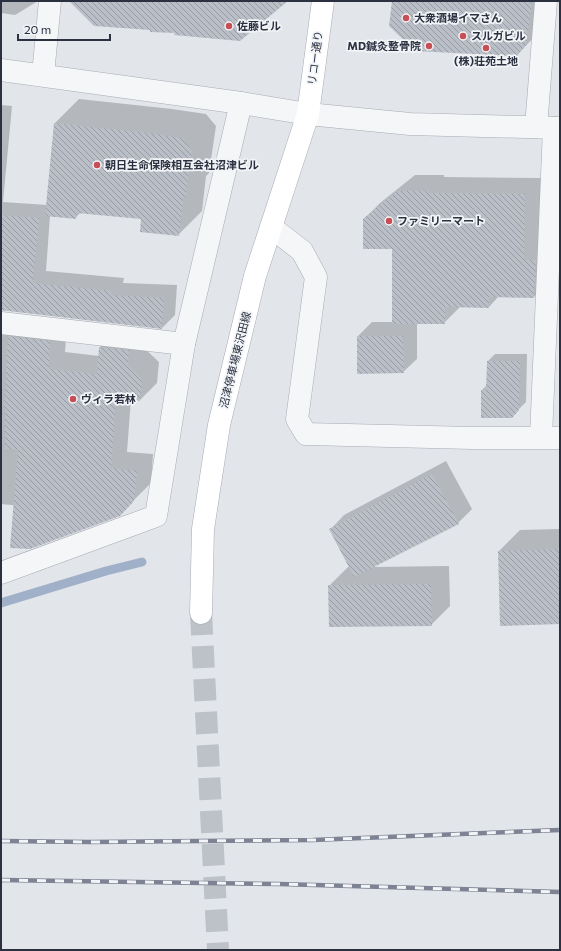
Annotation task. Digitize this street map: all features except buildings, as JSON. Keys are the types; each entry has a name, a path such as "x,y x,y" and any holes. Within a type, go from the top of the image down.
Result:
{"main road":[{"name":"リコー通り","path":"308,114 323,1"},
{"name":"沼津停車場東沢田線","path":"201,613 203,529 219,426 255,276 308,114"}],"street":[{"path":"42,75 50,1"},
{"path":"271,227 302,251 316,277 297,419 306,434 472,438 550,438 550,127 546,1"},
{"path":"1,70 241,103 308,114 410,124 550,127"},
{"path":"1,573 156,516 184,344 241,103"},
{"path":"1,323 184,344"}],"waterway":[{"path":"1,603 106,571 142,562"}],"tunnel":[{"path":"201,613 218,950"}],"railway":[{"path":"1,841 90,842 313,840 560,830"},
{"path":"1,880 279,884 560,892"}],"place":[{"name":"大衆酒場イマさん","path":"406,18"},
{"name":"佐藤ビル","path":"229,26"},
{"name":"スルガビル","path":"463,36"},
{"name":"MD鍼灸整骨院","path":"429,46"},
{"name":"(株)荘苑土地","path":"486,48"},
{"name":"朝日生命保険相互会社沼津ビル","path":"97,165"},
{"name":"ファミリーマート","path":"389,221"},
{"name":"ヴィラ若林","path":"73,399"}]}
